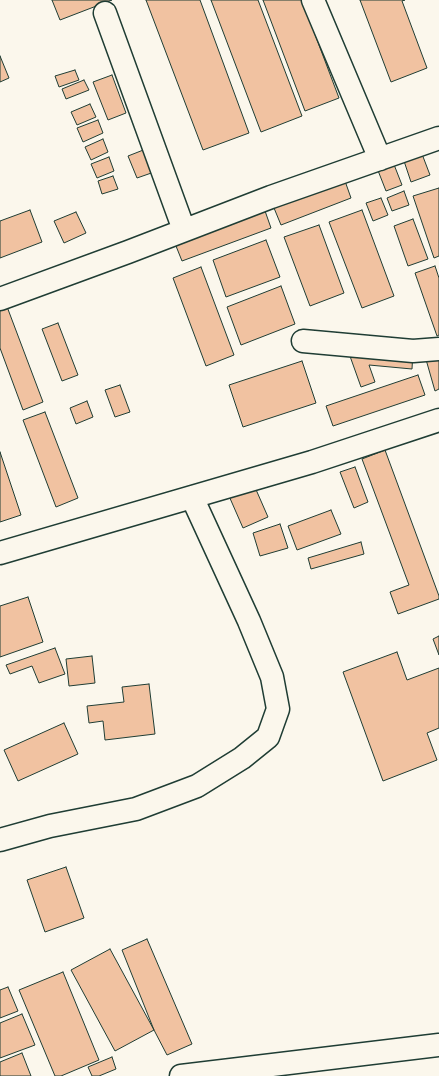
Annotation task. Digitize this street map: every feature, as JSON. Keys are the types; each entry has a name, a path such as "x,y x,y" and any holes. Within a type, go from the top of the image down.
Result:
{"street":[{"path":"313,0 380,159"},
{"path":"106,13 184,230"},
{"path":"0,299 184,230 439,138"},
{"path":"303,341 413,351 439,349"},
{"path":"0,553 312,462 439,420"},
{"path":"0,840 50,826 136,809 197,786 242,758 268,737 278,709 272,677 249,622 192,497"},
{"path":"181,1076 439,1045"}],"building":[{"path":"52,0 112,0 60,20"},
{"path":"146,0 200,0 249,133 203,150"},
{"path":"211,0 258,0 302,116 261,132"},
{"path":"263,0 302,0 339,98 305,111"},
{"path":"360,0 405,0 402,1 427,68 391,82"},
{"path":"0,56 9,78 0,82"},
{"path":"75,70 79,80 59,87 55,76"},
{"path":"112,75 126,113 108,120 93,82"},
{"path":"84,80 89,90 66,99 62,89"},
{"path":"90,104 96,117 77,125 71,112"},
{"path":"98,120 103,133 83,142 77,128"},
{"path":"103,139 108,152 91,160 85,147"},
{"path":"151,147 160,170 137,178 128,156"},
{"path":"422,154 430,175 411,182 404,161"},
{"path":"109,157 114,171 97,178 91,164"},
{"path":"393,162 402,185 386,191 377,168"},
{"path":"113,176 118,189 102,194 98,181"},
{"path":"345,181 351,198 281,225 274,208"},
{"path":"439,188 439,256 434,258 413,196"},
{"path":"404,191 409,205 392,211 387,198"},
{"path":"381,198 388,215 373,221 366,203"},
{"path":"264,208 271,228 182,261 174,241"},
{"path":"30,210 42,242 0,258 0,221"},
{"path":"362,210 394,296 362,308 329,222"},
{"path":"76,212 86,233 64,243 54,221"},
{"path":"413,219 428,259 408,266 394,226"},
{"path":"319,225 344,293 310,306 284,237"},
{"path":"266,240 280,277 226,297 213,260"},
{"path":"435,266 439,278 439,335 437,336 415,273"},
{"path":"201,267 234,355 206,366 173,278"},
{"path":"281,286 295,324 241,345 227,307"},
{"path":"6,304 43,402 23,410 0,348 0,306"},
{"path":"58,323 78,375 62,381 42,329"},
{"path":"346,345 413,351 412,369 369,365 375,382 361,387"},
{"path":"439,352 439,389 435,391 425,356"},
{"path":"302,361 316,403 243,427 229,385"},
{"path":"418,375 425,395 333,426 326,406"},
{"path":"120,385 130,412 115,417 105,390"},
{"path":"87,401 93,417 76,424 70,408"},
{"path":"45,412 78,498 56,507 23,420"},
{"path":"385,450 439,596 439,599 398,614 390,592 409,585 362,459"},
{"path":"0,452 21,515 0,522"},
{"path":"355,467 368,502 354,508 340,472"},
{"path":"254,485 268,517 243,528 229,496"},
{"path":"331,510 341,534 297,550 288,526"},
{"path":"280,524 288,548 260,556 253,533"},
{"path":"361,542 364,554 311,569 308,558"},
{"path":"28,597 43,642 0,657 0,606"},
{"path":"439,636 439,655 433,639"},
{"path":"55,648 65,674 39,683 32,666 10,674 6,665"},
{"path":"397,652 407,680 439,668 439,728 427,733 437,760 383,781 343,672"},
{"path":"92,656 95,683 69,686 66,659"},
{"path":"149,684 155,734 105,740 103,721 89,723 87,706 124,702 122,687"},
{"path":"64,723 78,754 18,781 4,750"},
{"path":"66,867 84,918 45,932 27,880"},
{"path":"147,939 192,1044 167,1055 154,1030 122,950"},
{"path":"110,949 154,1030 115,1051 71,970"},
{"path":"63,972 99,1060 61,1076 55,1076 19,990"},
{"path":"8,987 18,1011 0,1018 0,990"},
{"path":"22,1014 35,1045 0,1058 0,1023"},
{"path":"22,1053 31,1076 0,1076 0,1062"},
{"path":"112,1057 116,1069 99,1076 92,1076 88,1067"}]}
